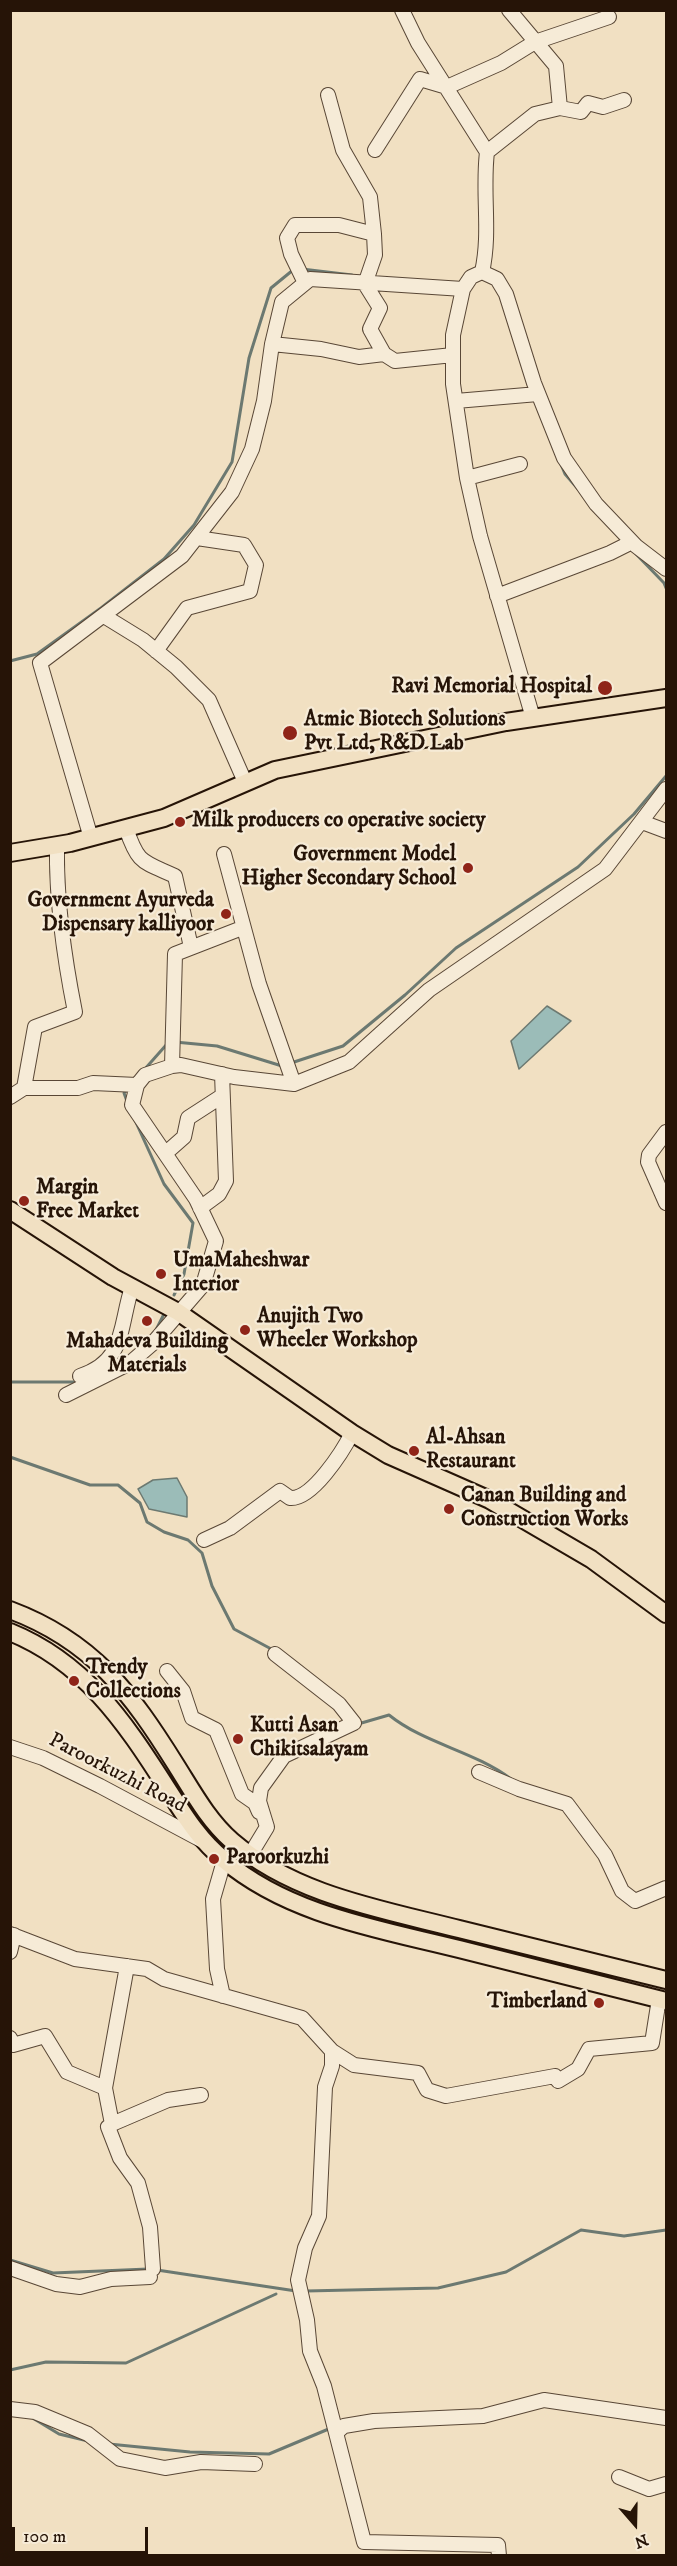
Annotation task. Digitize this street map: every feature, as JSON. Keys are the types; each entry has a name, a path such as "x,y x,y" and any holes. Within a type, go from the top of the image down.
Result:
{"main road":[{"path":"10,853 57,846 164,818 275,770 533,718 666,698"},
{"path":"10,1210 132,1287 178,1312 352,1433 388,1455 500,1506 591,1559 666,1614"},
{"path":"10,1610 32,1618 75,1643 115,1679 145,1716 202,1806 219,1828 250,1855 301,1883 348,1900 666,1980"},
{"path":"10,1632 67,1663 99,1692 128,1728 203,1841 224,1861 278,1896 341,1919 663,2000"}],"street":[{"path":"402,10 418,43 487,153 484,180 488,245 472,279 453,335 453,384 467,478 497,596 533,718"},
{"path":"508,10 556,66 560,108"},
{"path":"375,150 420,79 447,87 501,63 535,42 609,17"},
{"path":"328,95 344,150 370,197 375,255 366,279 380,308 370,329 384,354 395,362 453,355"},
{"path":"487,153 508,137 514,128 535,114 560,108 581,112 588,103 603,107 624,100"},
{"path":"305,283 291,254 288,238 295,225 339,225 374,234"},
{"path":"91,838 40,663 182,556 232,492 252,449 264,401 272,344 282,302 310,279 497,279 506,294 534,394 564,458 628,544 666,569"},
{"path":"272,344 321,349 359,357 384,354"},
{"path":"456,401 534,394"},
{"path":"467,478 520,464"},
{"path":"156,651 187,608 250,591 256,565 244,546 197,538"},
{"path":"497,596 628,544"},
{"path":"104,616 156,651 209,700 245,782"},
{"path":"66,1395 130,1363 152,1344 203,1285 216,1241 200,1208 167,1152 132,1105 136,1085 145,1075 181,1065 222,1074 294,1084 350,1062 429,990 605,869 666,789"},
{"path":"642,822 666,831"},
{"path":"126,828 134,850 141,861 175,876 191,947"},
{"path":"24,1088 35,1027 75,1012 66,967 56,880 57,846"},
{"path":"224,854 242,928 294,1084"},
{"path":"172,1066 175,954 242,928"},
{"path":"200,1208 219,1194 226,1181 222,1074"},
{"path":"10,1098 24,1088 78,1088 93,1083 136,1085"},
{"path":"167,1152 184,1137 188,1118 222,1096"},
{"path":"666,1132 649,1155 648,1162 666,1203"},
{"path":"80,1376 93,1372 117,1350 123,1314 132,1287"},
{"path":"204,1540 230,1528 280,1491 290,1498 302,1494 337,1460 352,1433"},
{"path":"250,1855 267,1827 259,1801 261,1788 284,1756 354,1724 339,1704 274,1654"},
{"path":"167,1671 183,1691 192,1718 216,1730 242,1794 255,1803 267,1827"},
{"name":"Paroorkuzhi Road","path":"10,1747 43,1758 203,1841"},
{"path":"479,1772 519,1789 567,1804 605,1855 622,1891 635,1900 666,1888"},
{"path":"223,1996 217,1969 213,1899 224,1861"},
{"path":"10,1952 12,1935 75,1959 147,1969 164,1979 302,2018 332,2051 354,2065 418,2073 427,2090 446,2096 555,2076 558,2081 578,2069 589,2049 652,2043 663,2000"},
{"path":"112,2124 105,2088 127,1966"},
{"path":"10,2038 13,2045 45,2036 67,2072 105,2088"},
{"path":"332,2051 332,2066 325,2087 319,2216 305,2248 299,2291 307,2320 310,2351 324,2386 364,2542 498,2545 499,2556"},
{"path":"10,2268 56,2284 80,2287 111,2279 152,2273 150,2227 138,2183 120,2158 108,2127 168,2100 201,2095"},
{"path":"335,2427 374,2421 483,2416 544,2400 666,2418"},
{"path":"10,2409 35,2412 88,2434 120,2459 165,2468 201,2462 255,2464"},
{"path":"619,2477 649,2490 666,2484"}],"water":[{"path":"547,1006 571,1021 519,1069 511,1041"},
{"path":"177,1478 187,1497 187,1517 149,1509 138,1489 153,1480"}],"waterway":[{"path":"302,269 352,275"},
{"path":"10,661 37,654 101,608 164,559 194,525 232,462 249,358 271,288 293,270"},
{"path":"560,462 565,474 578,489"},
{"path":"636,554 664,583 666,588"},
{"path":"291,1063 343,1046 405,995 456,948 578,867 634,814 666,776"},
{"path":"175,1042 217,1046 282,1066"},
{"path":"144,1070 167,1044"},
{"path":"128,1089 124,1093 128,1104"},
{"path":"134,1118 164,1184 193,1223 184,1274 174,1295"},
{"path":"156,1330 165,1312"},
{"path":"10,1382 78,1382"},
{"path":"10,1457 90,1485 118,1485 140,1503 147,1522 164,1532 188,1540 202,1553 212,1586 234,1629 275,1651"},
{"path":"358,1724 389,1715 418,1733 481,1761 511,1779"},
{"path":"306,2291 438,2288 506,2272 581,2230 624,2236 666,2230"},
{"path":"10,2260 53,2273 148,2269"},
{"path":"157,2270 296,2291"},
{"path":"10,2370 46,2362 126,2363 276,2294"},
{"path":"31,2417 59,2434 88,2441"},
{"path":"109,2444 190,2452 269,2454 331,2428"}],"railway":[{"path":"146,2556 485,2556"}],"place":[{"name":"Ravi Memorial Hospital","path":"605,688"},
{"name":"Atmic Biotech Solutions Pvt Ltd, R&D Lab","path":"290,733"},
{"name":"Milk producers co operative society","path":"180,822"},
{"name":"Government Model Higher Secondary School","path":"468,868"},
{"name":"Government Ayurveda Dispensary kalliyoor","path":"226,914"},
{"name":"Margin Free Market","path":"24,1201"},
{"name":"UmaMaheshwar Interior","path":"161,1274"},
{"name":"Mahadeva Building Materials","path":"147,1321"},
{"name":"Anujith Two Wheeler Workshop","path":"245,1330"},
{"name":"Al-Ahsan Restaurant","path":"414,1451"},
{"name":"Canan Building and Construction Works","path":"449,1509"},
{"name":"Trendy Collections","path":"74,1681"},
{"name":"Kutti Asan Chikitsalayam","path":"238,1739"},
{"name":"Paroorkuzhi","path":"214,1859"},
{"name":"Timberland","path":"599,2003"}]}
